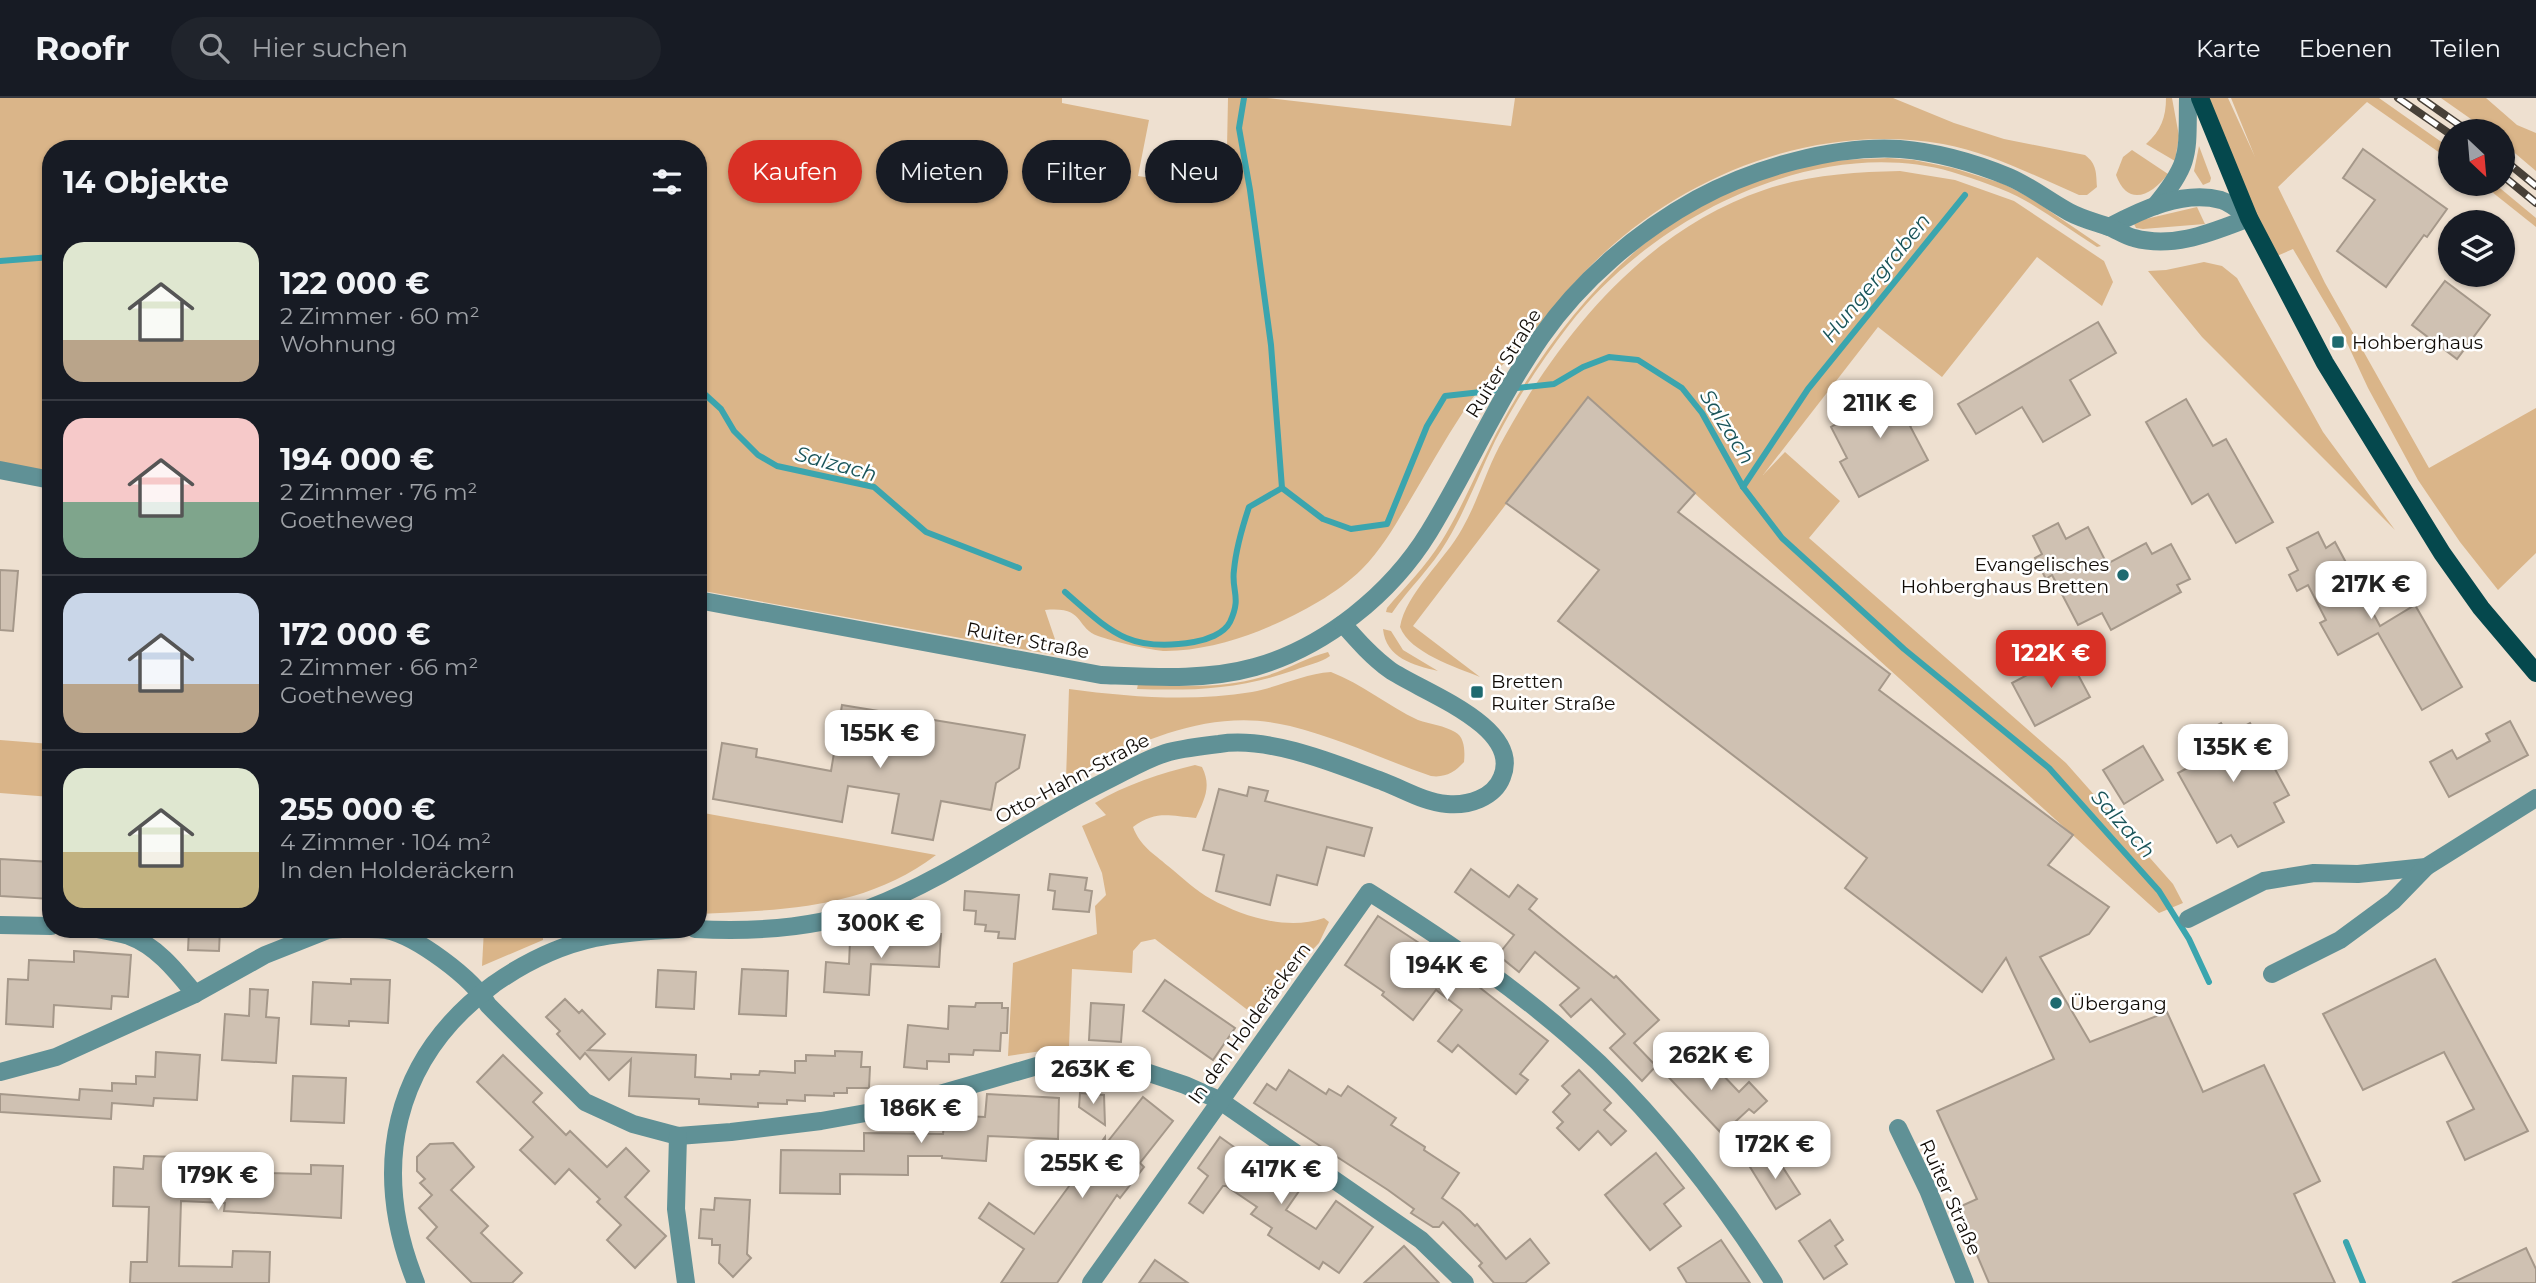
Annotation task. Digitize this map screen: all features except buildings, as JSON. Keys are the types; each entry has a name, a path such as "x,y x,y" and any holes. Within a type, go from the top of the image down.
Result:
{"main road":[{"path":"2200,98 2249,218 2325,363 2442,553 2481,608 2536,673"}],"street":[{"path":"2155,206 2174,183 2186,155 2188,98"},
{"name":"Ruiter Straße","path":"707,602 1101,675 1213,675 1255,667 1301,650 1343,624 1401,570 1428,535 1528,356 1559,313 1617,254 1651,228 1698,199 1745,177 1802,159 1858,151 1900,149 1949,158 2010,177 2070,212 2129,237 2165,242 2199,237 2249,218"},
{"path":"2109,227 2155,206 2201,197 2224,201 2249,218"},
{"path":"0,470 42,478"},
{"name":"Otto-Hahn-Straße","path":"707,929 768,929 817,922 868,908 945,871 1076,796 1168,752 1222,743 1263,744 1354,771 1432,802 1446,804 1478,801 1511,774 1500,747 1472,716 1393,672 1370,655 1343,624"},
{"path":"2272,974 2340,940 2393,901 2426,867 2536,798"},
{"path":"2188,919 2264,881 2314,873 2358,874 2426,867"},
{"name":"In den Holderäckern","path":"1091,1283 1369,892 1454,946 1542,1014 1598,1063 1672,1143 1725,1210 1774,1283"},
{"path":"0,925 42,926"},
{"path":"133,938 156,951 195,995"},
{"path":"0,1073 56,1057 195,995 265,955 308,938"},
{"path":"405,938 420,945 470,982 488,1005 586,1102 633,1125 678,1136 732,1132 888,1109 1037,1066 1071,1062 1140,1070 1219,1100 1421,1240 1465,1283"},
{"path":"416,1283 405,1255 395,1209 392,1173 397,1131 415,1073 436,1038 457,1014 481,993 516,968 593,938"},
{"name":"Ruiter Straße","path":"1898,1128 1928,1190 1965,1283"},
{"path":"678,1136 676,1209 687,1283"}],"shaded area":[{"path":"0,98 1062,98 1062,103 1149,120 1138,176 1145,177 1145,203 1243,203 1243,140 1227,140 1228,98 1267,98 1511,126 1515,98 1893,98 1954,123 2004,139 2085,155 2094,165 2096,173 2097,187 2087,195 2079,195 1978,153 1943,144 1897,139 1806,147 1719,176 1678,198 1639,224 1575,282 1472,399 1386,540 1351,579 1327,597 1259,631 1213,645 1177,651 1151,649 1098,636 1067,611 1045,610 1058,648 1054,655 707,592 707,140 42,140 42,474 0,467"},
{"path":"2166,98 2172,98 2179,136 2175,161 2146,144 2162,123"},
{"path":"2200,98 2228,98 2255,157 2231,98 2379,98 2438,140 2438,152 2367,102 2278,187 2325,283 2429,468 2536,408 2536,553 2498,590 2460,542 2418,480 2368,388 2340,328 2293,249 2270,259"},
{"path":"2441,98 2486,98 2510,119 2471,119"},
{"path":"2515,123 2536,133 2536,171 2515,153"},
{"path":"2199,146 2211,178 2210,182 2203,185 2194,171"},
{"path":"2132,150 2168,174 2155,188 2140,195 2127,192 2116,175 2123,157"},
{"path":"1888,158 1953,168 2004,184 2032,199 2101,246 2097,247 2026,201 1999,188 1952,172 1900,163 1846,164 1793,175 1740,194 1690,219 1644,250 1603,286 1569,325 1511,411 1441,551 1392,613 1386,612 1441,542 1500,426 1535,367 1597,288 1632,254 1671,224 1713,199 1759,179 1818,163"},
{"path":"1900,171 1955,180 2014,201 2104,261 2113,282 2102,306 2037,257 1942,377 1878,327 1763,475 1785,452 1840,501 1809,538 2066,763 2173,884 2183,903 2159,913 1588,397 1413,626 1480,677 1423,652 1405,636 1400,627 1418,589 1462,529 1499,447 1522,406 1576,329 1608,293 1642,261 1680,232 1720,208 1764,190 1831,175"},
{"path":"2497,196 2509,196 2536,218 2536,227 2515,210"},
{"path":"2197,207 2205,224 2143,229 2136,228 2133,222"},
{"path":"2204,262 2222,266 2237,278 2323,432 2395,530 2202,337 2148,271"},
{"path":"1383,629 1391,631 1403,650 1438,671 1402,659 1389,647"},
{"path":"1328,652 1330,656 1318,662 1236,685 1178,690 1137,689 1138,684 1200,686 1247,681"},
{"path":"1331,672 1418,720 1458,734 1463,741 1464,762 1449,774 1431,776 1290,726 1260,721 1231,721 1202,724 1146,741 1066,779 1069,689 1137,696 1207,697 1252,692"},
{"path":"0,740 42,743 42,796 0,793"},
{"path":"1195,765 1202,767 1207,787 1196,818 1163,815 1149,818 1133,827 1139,839 1200,892 1238,911 1281,922 1310,922 1324,918 1329,922 1319,943 1258,1018 1155,939 1141,942 1133,951 1132,973 1072,969 1069,1047 1008,1056 1013,963 1097,934 1095,906 1106,895 1102,873 1082,826 1106,815 1095,803 1144,780"},
{"path":"707,814 936,855 909,873 852,896 761,911 707,914"},
{"path":"484,938 543,938 543,940 482,966"}],"waterway":[{"path":"1244,98 1239,128 1271,345 1282,488"},
{"name":"Hungergraben","path":"1743,487 1808,389 1965,195"},
{"name":"Salzach","path":"0,261 42,258"},
{"name":"Salzach","path":"1065,592 1109,628 1137,642 1172,645 1209,638 1227,626 1233,613 1236,600 1233,577 1235,562 1249,507 1282,488 1323,519 1351,529 1387,524 1427,426 1445,396 1554,384 1583,367 1609,357 1638,360 1682,388 1702,413 1743,487 1782,538 1904,649 2049,768 2159,891 2189,939 2209,982"},
{"name":"Salzach","path":"707,396 721,409 734,431 758,455 777,466 874,487 926,532 1019,568"},
{"name":"Salzach","path":"2346,1242 2363,1283"}],"railway":[{"path":"2398,98 2438,126"},
{"path":"2421,98 2451,119"},
{"path":"2515,169 2536,186"},
{"path":"2515,186 2536,203"}],"place":[{"name":"Hohberghaus","path":"2338,342"},
{"name":"Evangelisches Hohberghaus Bretten","path":"2123,575"},
{"name":"Bretten Ruiter Straße","path":"1477,692"},
{"name":"Übergang","path":"2056,1003"}]}
